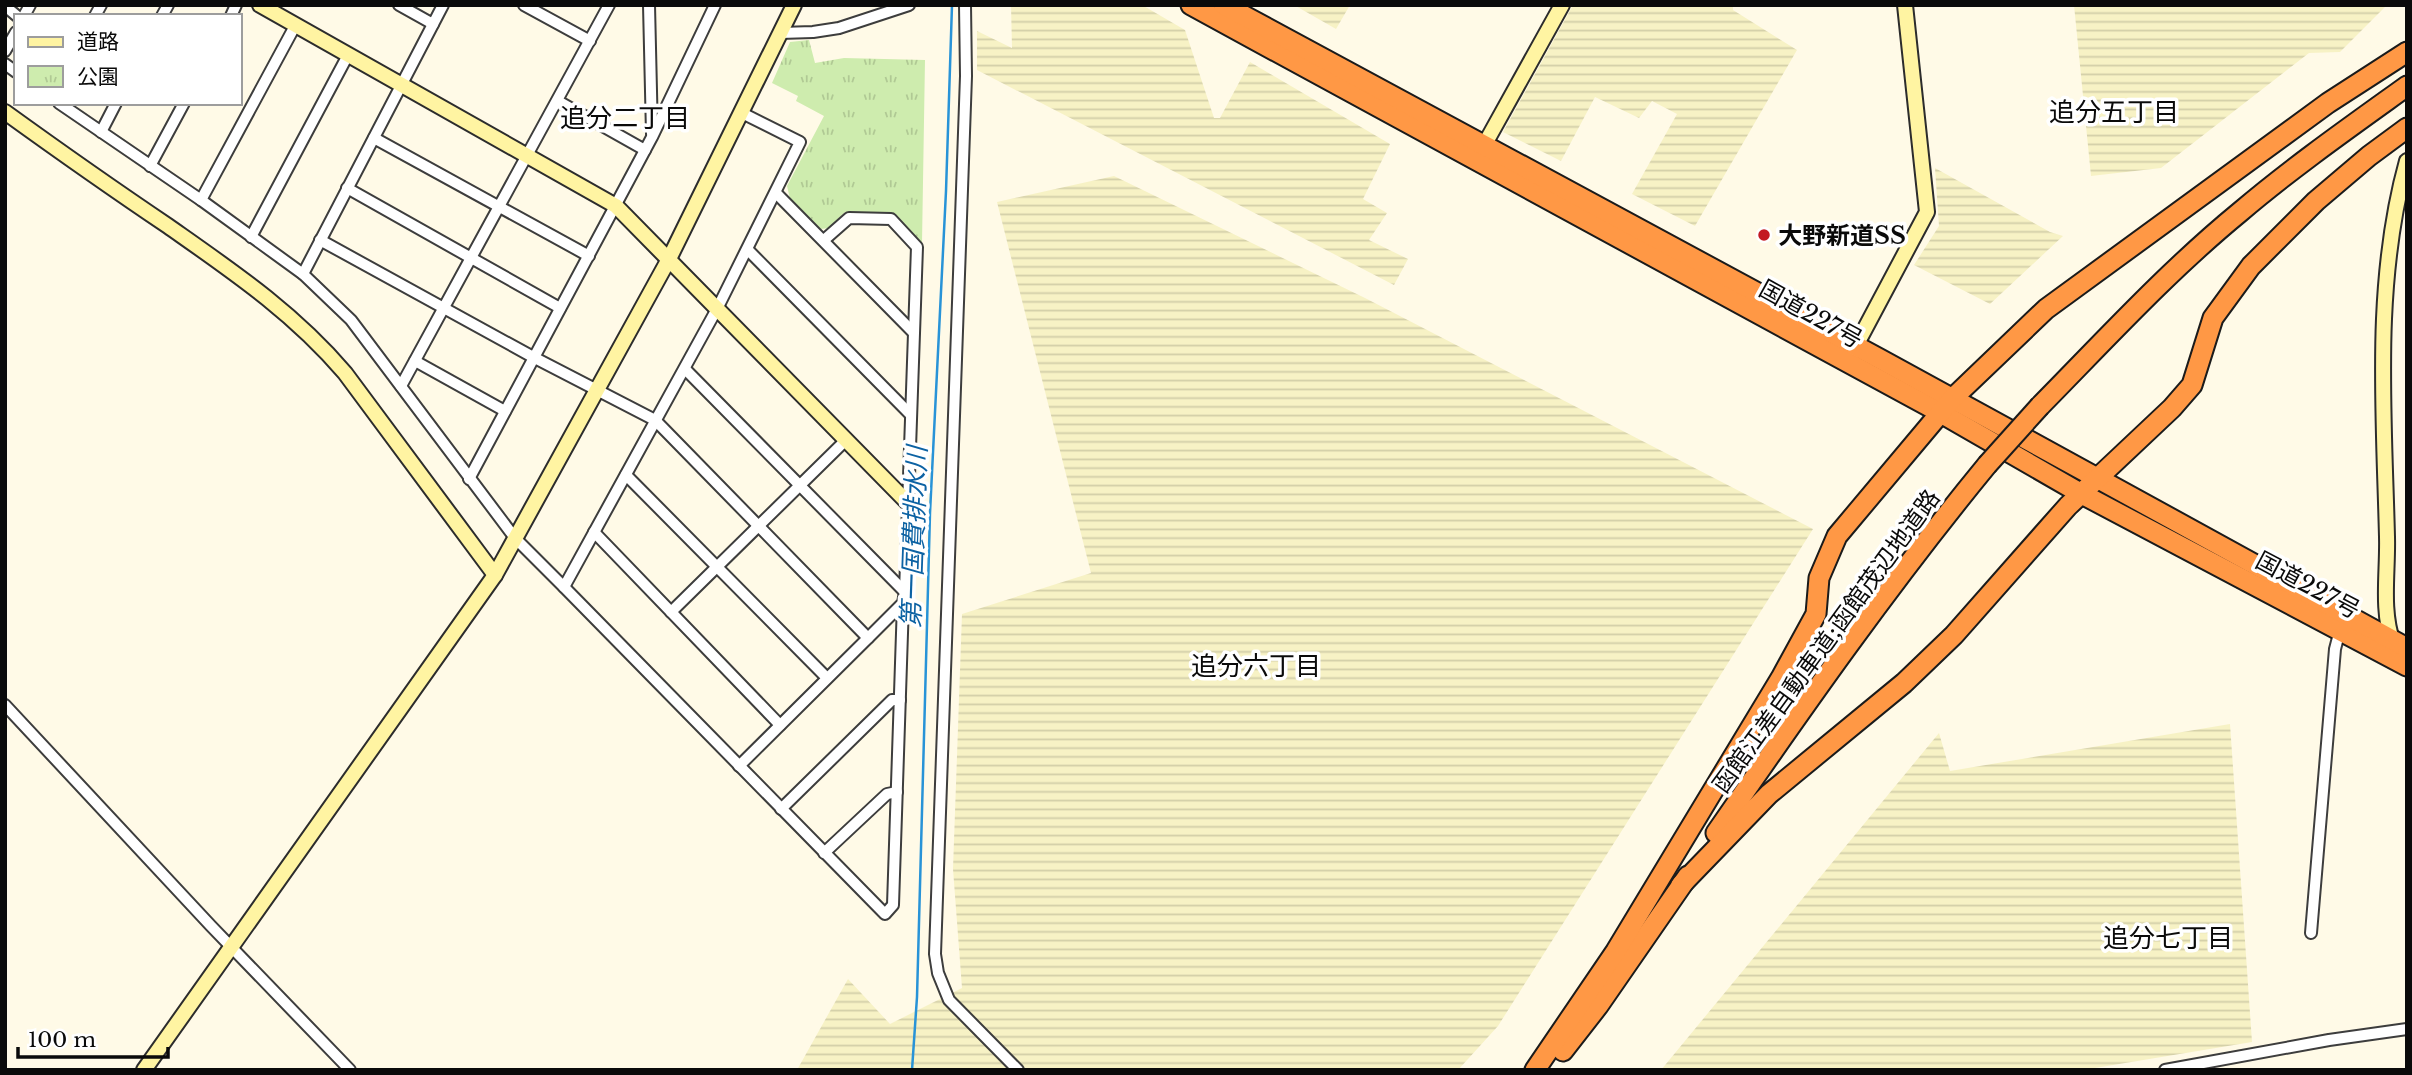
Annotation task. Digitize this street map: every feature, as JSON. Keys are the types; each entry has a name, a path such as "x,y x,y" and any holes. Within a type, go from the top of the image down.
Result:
{"highway":[{"name":"国道227号","path":"1191,5 1480,153 1946,406 2095,479 2400,645"},
{"name":"国道227号","path":"1224,5 1480,153"},
{"path":"1535,1070 1552,1059 1808,630 1816,614 1819,578 1837,536 1946,406 2046,309 2328,103 2407,52"},
{"name":"函館江差自動車道;函館茂辺地道路","path":"1552,1059 1598,1006 1832,665 1942,519 1987,465 2142,301 2229,222 2328,143 2407,86"},
{"path":"1681,885 1769,794 1904,683 1954,635 2080,493 2172,408 2192,385 2213,318 2252,266 2316,201 2407,128"},
{"name":"国道227号","path":"1946,406 2080,493 2407,665"}],"street":[{"path":"260,5 616,206 908,503"},
{"path":"399,5 433,24"},
{"path":"303,274 443,5"},
{"path":"524,5 590,41"},
{"path":"401,386 609,5"},
{"path":"649,5 652,137"},
{"path":"469,479 652,137 715,5"},
{"path":"144,1070 495,575 669,259 794,5"},
{"path":"780,33 839,28 909,5"},
{"path":"965,5 965,89 935,954 938,973 950,1000 1018,1070"},
{"path":"1480,153 1562,5"},
{"path":"1851,354 1927,212 1905,5"},
{"path":"201,200 295,26"},
{"path":"5,51 14,35"},
{"path":"251,237 348,55"},
{"path":"558,101 645,150"},
{"path":"62,105 303,274 351,320 515,538 884,914 893,905 917,247 891,219 849,218 824,240"},
{"path":"101,132 116,105"},
{"path":"150,166 183,105"},
{"path":"5,112 242,278 288,313 321,344 495,575"},
{"path":"564,587 718,307 800,142 740,112"},
{"path":"374,138 589,256"},
{"path":"2407,161 2398,198 2384,309 2388,565 2386,622 2400,645 2407,665"},
{"path":"347,188 560,308"},
{"path":"776,192 913,332"},
{"path":"320,240 533,357 655,420 868,638"},
{"path":"748,250 911,415"},
{"path":"415,361 505,411"},
{"path":"685,369 799,484 904,598"},
{"path":"671,612 847,439"},
{"path":"626,475 827,678"},
{"path":"594,532 780,724"},
{"path":"739,766 868,638 904,598"},
{"path":"2311,933 2335,649 2340,630"},
{"path":"781,809 892,700 900,700"},
{"path":"5,705 211,926 350,1070"},
{"path":"824,853 887,793 897,792"},
{"path":"2165,1070 2329,1040 2407,1029"}],"shaded area":[{"path":"1011,5 1142,5 1185,30 1214,118 1220,118 1250,62 1390,144 1363,199 1387,213 1369,240 1408,259 1394,285 977,70 977,31 1012,48"},
{"path":"1294,5 1350,5 1336,29"},
{"path":"1573,5 1733,5 1733,10 1797,50 1695,226 1632,194 1677,114 1652,101 1639,118 1595,97 1561,161 1503,132"},
{"path":"2074,5 2387,5 2340,52 2309,53 2161,168 2091,176"},
{"path":"1935,168 2050,232 2063,236 1990,304 1914,265 1939,226"},
{"path":"1114,176 1365,298 1813,529 1498,1026 1458,1070 797,1070 848,979 890,1024 962,988 953,869 962,614 1091,573 997,202"},
{"path":"2230,724 2252,1042 2083,1070 1661,1070 1939,733 1950,771"}],"green space":[{"path":"809,40 815,63 844,58 925,60 922,243 893,214 845,212 829,228 821,229 790,199 787,186 824,116 796,101 798,96 772,83 790,42"}],"waterway":[{"name":"第一国費排水川","path":"912,1070 917,997 930,513 952,5"}],"place":[{"name":"大野新道SS","path":"1764,235"}],"district":[{"name":"追分五丁目","path":"2114,112"},
{"name":"追分二丁目","path":"625,118"},
{"name":"追分六丁目","path":"1256,666"},
{"name":"追分七丁目","path":"2168,938"}]}
